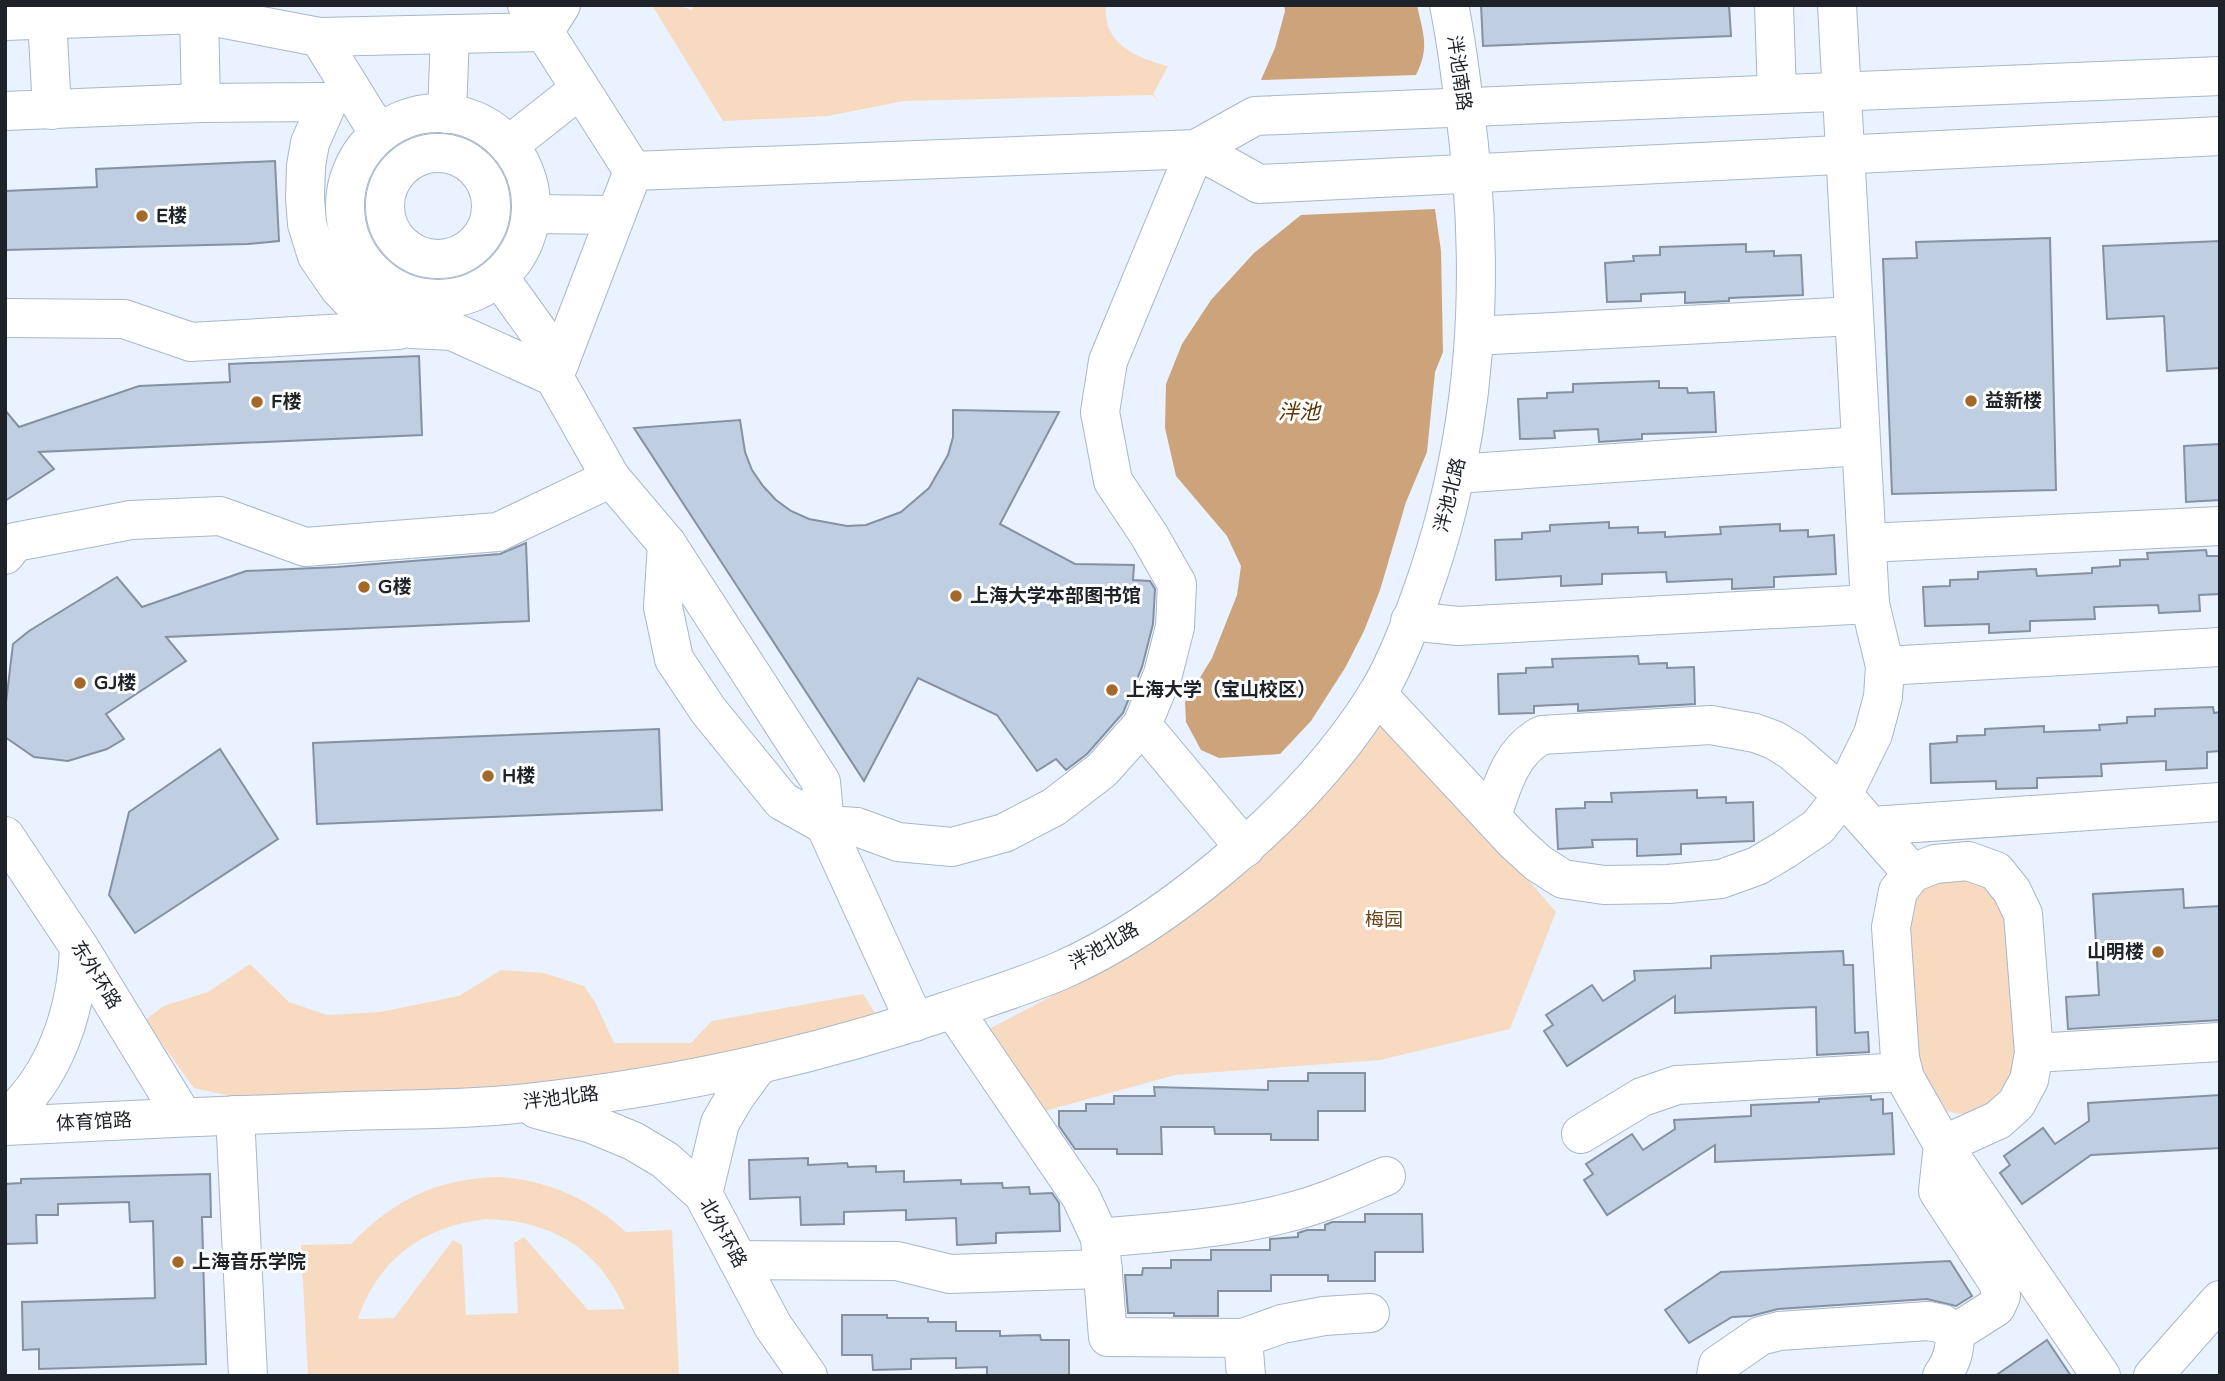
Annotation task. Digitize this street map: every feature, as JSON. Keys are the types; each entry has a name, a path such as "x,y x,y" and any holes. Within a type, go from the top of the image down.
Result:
{"street":[{"name":"泮池南路","path":"1449,5 1469,140"},
{"path":"1774,5 1777,94"},
{"path":"1377,694 1515,842 1538,863 1563,879 1604,885 1668,884 1721,879 1757,866 1818,827 1843,795 1873,734 1883,698 1885,666 1870,604 1837,5"},
{"path":"5,21 199,14 319,37 450,34 544,14 580,89 633,171"},
{"path":"199,14 201,103"},
{"path":"47,18 52,110"},
{"path":"447,114 450,34"},
{"path":"319,37 421,156"},
{"path":"1196,149 1259,184 1291,183 1469,140 1777,94 2220,76"},
{"path":"477,175 580,89"},
{"path":"5,111 201,103 328,102 310,143 306,166 305,198 307,224 317,256 351,230 400,169 421,156 441,153 477,175 491,201 491,216 477,242 465,252 436,259 402,239 351,230 305,198"},
{"path":"428,114 447,114 465,117 508,149 531,194 532,214 529,229 496,274 455,298 385,322 360,310 351,230 364,149 393,126 428,114"},
{"path":"633,171 1196,149 1255,116 1290,115 1469,140 1844,155 2220,136"},
{"name":"泮池北路","path":"183,1117 520,1104 680,1080 759,1064 915,1022 1064,969 1113,943 1205,880 1245,848 1316,775 1348,736 1377,694 1432,564 1456,474 1470,393 1475,335 1476,207 1469,140"},
{"path":"477,175 508,149"},
{"path":"667,544 663,607 674,659 708,710 782,802 825,825 857,827 898,842 952,847 1004,833 1054,807 1102,770 1142,725 1163,674 1175,627 1177,584 1149,535 1112,481 1100,412 1108,361 1196,149"},
{"path":"557,369 633,171"},
{"path":"391,182 385,211 402,239 417,312"},
{"path":"532,214 616,215"},
{"path":"484,232 496,274 557,369 611,478 667,544 821,782 825,825 915,1022"},
{"path":"455,256 496,274"},
{"path":"5,318 124,319 191,342 417,312 452,331 557,369"},
{"path":"1475,335 1854,316"},
{"path":"1456,474 1861,446"},
{"path":"5,555 15,542 131,520 220,516 305,547 498,531 611,478"},
{"path":"1867,543 2220,526"},
{"path":"1410,621 1458,626 1870,604"},
{"path":"1885,666 2220,647"},
{"path":"1142,725 1245,848"},
{"path":"1492,816 1502,783 1519,753 1530,741 1542,735 1710,725 1755,733 1793,751 1843,795 1912,873"},
{"path":"1872,826 2220,802"},
{"name":"东外环路","path":"5,836 79,947 183,1117"},
{"path":"1943,1145 1997,1120 2016,1104 2029,1080 2034,1053 2023,914 2012,891 1996,872 1968,862 1935,863 1912,873 1898,891 1891,927 1903,1072 1943,1145 2101,1376"},
{"path":"5,1120 32,1090 58,1047 74,998 79,947"},
{"path":"953,1009 1081,1197 1101,1254 1108,1337 1243,1338 1282,1324 1324,1316 1370,1313"},
{"path":"2034,1053 2220,1042"},
{"path":"703,1194 720,1123 759,1064"},
{"path":"1581,1134 1642,1097 1677,1085 1903,1072"},
{"name":"北外环路","path":"520,1104 592,1124 633,1141 665,1160 703,1194 773,1326 808,1376"},
{"path":"235,1115 248,1376"},
{"name":"体育馆路","path":"5,1126 183,1117"},
{"path":"1943,1145 1938,1191 2000,1284 2001,1296 1996,1307 1955,1333"},
{"path":"737,1260 897,1261 950,1274 1101,1254 1211,1227 1285,1213 1338,1197 1386,1176"},
{"path":"2152,1376 2220,1300"},
{"path":"1716,1376 1718,1365 1760,1336 1779,1331 1928,1321 1943,1324 1955,1333"},
{"path":"1942,1376 1951,1363 1955,1349 1955,1333"},
{"path":"1243,1338 1246,1376"}],"green space":[{"path":"652,5 677,5 692,10 694,5 1106,5 1110,30 1124,47 1145,59 1168,66 1153,94 1159,101 1152,95 904,101 828,116 723,121"},
{"name":"梅园","path":"1380,708 1556,912 1510,1029 1380,1060 1175,1075 1041,1112 987,1030 1119,961"},
{"path":"1963,870 2002,900 2018,1067 2002,1101 1961,1114 1935,1104 1923,1095 1901,920 1916,885"},
{"path":"250,964 289,1002 327,1015 380,1012 459,996 501,970 544,973 584,986 595,1002 614,1043 691,1043 712,1021 863,994 879,1019 764,1051 525,1085 250,1100 194,1088 145,1020 164,1006 208,992"},
{"path":"499,1177 551,1187 597,1210 626,1232 672,1230 679,1376 308,1376 301,1245 351,1244 384,1215 418,1194 455,1182","holes":["488,1219 533,1225 571,1242 602,1270 625,1309 588,1310 524,1237 514,1243 518,1313 466,1315 462,1245 453,1240 394,1318 358,1319 378,1278 407,1248 425,1237 465,1223"]}],"water":[{"path":"1284,5 1417,5 1424,48 1416,75 1261,80 1275,48 1285,11"},
{"name":"泮池","path":"1435,209 1441,251 1443,352 1435,372 1427,452 1406,502 1380,590 1364,631 1345,668 1311,721 1280,754 1219,758 1201,750 1186,722 1185,702 1212,658 1237,595 1241,566 1227,536 1176,476 1165,428 1166,384 1182,344 1211,300 1254,253 1301,215"}],"building":[{"path":"1481,5 1729,5 1731,36 1483,46"},
{"name":"E楼","path":"275,161 279,241 5,250 5,191 97,187 96,169"},
{"name":"益新楼","path":"2050,238 2056,490 1892,494 1883,259 1917,258 1916,242"},
{"path":"2220,241 2220,368 2167,371 2164,316 2107,319 2103,246"},
{"path":"1746,244 1746,252 1774,251 1774,256 1801,255 1803,295 1685,303 1685,292 1641,294 1641,301 1607,302 1605,263 1634,261 1633,256 1660,255 1660,247"},
{"name":"F楼","path":"419,356 422,435 39,452 54,469 5,501 5,410 19,427 139,386 230,382 229,364"},
{"path":"1659,381 1659,388 1687,388 1688,393 1714,392 1716,432 1642,434 1642,439 1599,442 1598,429 1554,431 1555,438 1520,439 1518,399 1547,398 1547,393 1573,392 1573,384"},
{"name":"上海大学本部图书馆","path":"953,410 1059,412 1000,524 1075,564 1134,565 1133,580 1150,581 1155,589 1153,624 1142,667 1123,713 1087,754 1066,770 1056,759 1037,771 997,715 918,678 864,781 634,428 740,420 745,452 752,470 776,500 809,519 847,526 866,525 901,512 929,488 948,455 953,437"},
{"path":"2220,444 2220,500 2186,502 2184,446"},
{"path":"1609,522 1609,528 1638,527 1638,533 1665,532 1665,537 1721,534 1720,527 1780,524 1780,531 1808,530 1808,537 1834,535 1836,574 1774,577 1774,587 1732,589 1732,579 1667,582 1666,572 1602,574 1602,584 1561,586 1561,576 1496,580 1495,540 1522,539 1522,533 1550,531 1550,525"},
{"path":"526,543 529,621 166,637 186,661 106,714 124,739 107,749 68,761 34,757 5,737 5,711 13,644 29,631 117,577 142,607 246,571 500,554"},
{"path":"2206,550 2207,556 2220,556 2220,594 2199,595 2200,611 2159,613 2158,605 2094,607 2095,619 2030,621 2030,631 1989,633 1989,624 1925,626 1923,587 1950,586 1950,580 1978,579 1978,572 2036,569 2037,576 2092,573 2092,568 2120,566 2120,560 2148,559 2147,553"},
{"path":"1638,656 1639,664 1667,663 1667,668 1694,667 1695,704 1578,711 1578,704 1534,706 1534,713 1499,714 1498,674 1526,673 1526,668 1553,667 1552,659"},
{"path":"2213,707 2214,713 2220,712 2220,751 2207,752 2207,768 2166,770 2166,761 2101,764 2102,776 2037,778 2037,788 1996,789 1996,781 1931,783 1930,744 1957,742 1957,736 1985,735 1985,729 2044,726 2044,732 2100,730 2099,725 2127,723 2127,717 2155,716 2155,709"},
{"name":"H楼","path":"659,729 662,810 317,824 313,743"},
{"path":"220,749 278,839 135,933 109,895 129,812"},
{"path":"1697,790 1697,798 1726,797 1726,803 1753,802 1754,841 1681,844 1681,854 1637,856 1637,839 1592,840 1593,847 1558,849 1556,809 1585,808 1585,802 1612,802 1611,793"},
{"name":"山明楼","path":"2183,889 2184,908 2220,906 2220,1020 2068,1029 2066,997 2099,995 2093,894"},
{"path":"1843,951 1844,965 1853,965 1855,1033 1868,1032 1869,1052 1817,1055 1816,1007 1675,1013 1675,996 1567,1066 1544,1031 1553,1025 1546,1015 1592,985 1603,1001 1635,980 1634,971 1711,968 1711,956"},
{"path":"1308,1073 1365,1073 1365,1111 1318,1111 1318,1140 1271,1140 1271,1134 1215,1134 1214,1127 1161,1127 1162,1154 1117,1154 1117,1149 1075,1149 1059,1126 1059,1111 1086,1111 1086,1104 1114,1104 1114,1096 1155,1096 1154,1087 1268,1090 1268,1081 1308,1081"},
{"path":"2220,1095 2220,1148 2091,1155 2022,1204 2000,1173 2010,1165 2004,1156 2043,1128 2055,1144 2089,1121 2088,1103"},
{"path":"1871,1096 1871,1100 1883,1099 1883,1114 1892,1113 1894,1154 1715,1162 1715,1145 1607,1215 1584,1180 1593,1174 1586,1164 1632,1134 1643,1150 1675,1129 1674,1120 1751,1116 1751,1105"},
{"path":"808,1158 808,1165 847,1163 848,1167 876,1166 876,1172 904,1171 904,1182 961,1180 961,1184 1002,1183 1003,1188 1029,1187 1030,1194 1052,1193 1059,1203 1060,1231 996,1233 996,1243 957,1245 956,1218 906,1220 906,1210 844,1212 844,1224 801,1225 800,1197 750,1199 749,1160"},
{"name":"上海音乐学院","path":"210,1174 211,1217 202,1217 206,1364 39,1369 39,1349 23,1350 22,1302 155,1298 153,1221 130,1222 129,1202 58,1204 58,1215 36,1215 37,1243 5,1244 5,1184 21,1183 21,1179"},
{"path":"1365,1214 1422,1214 1423,1252 1375,1252 1375,1281 1328,1281 1328,1275 1271,1275 1271,1291 1218,1291 1218,1316 1128,1313 1125,1275 1142,1275 1143,1268 1171,1268 1171,1260 1211,1260 1211,1250 1270,1250 1270,1239 1298,1237 1298,1233 1307,1230 1325,1230 1325,1225 1332,1222 1365,1222"},
{"path":"1950,1261 1972,1296 1956,1306 1927,1299 1778,1309 1751,1316 1732,1317 1689,1343 1665,1310 1721,1272"},
{"path":"842,1315 928,1318 928,1322 956,1322 956,1331 1000,1331 1000,1336 1040,1335 1041,1340 1069,1340 1069,1376 987,1376 987,1367 956,1368 956,1358 911,1359 911,1369 873,1370 872,1355 842,1355"},
{"path":"2047,1340 2071,1376 1995,1376"}],"place":[{"name":"E楼","path":"142,216"},
{"name":"益新楼","path":"1971,401"},
{"name":"F楼","path":"257,402"},
{"name":"G楼","path":"364,587"},
{"name":"上海大学本部图书馆","path":"956,596"},
{"name":"GJ楼","path":"80,683"},
{"name":"上海大学（宝山校区）","path":"1112,690"},
{"name":"H楼","path":"488,776"},
{"name":"山明楼","path":"2158,952"},
{"name":"上海音乐学院","path":"178,1262"}]}
